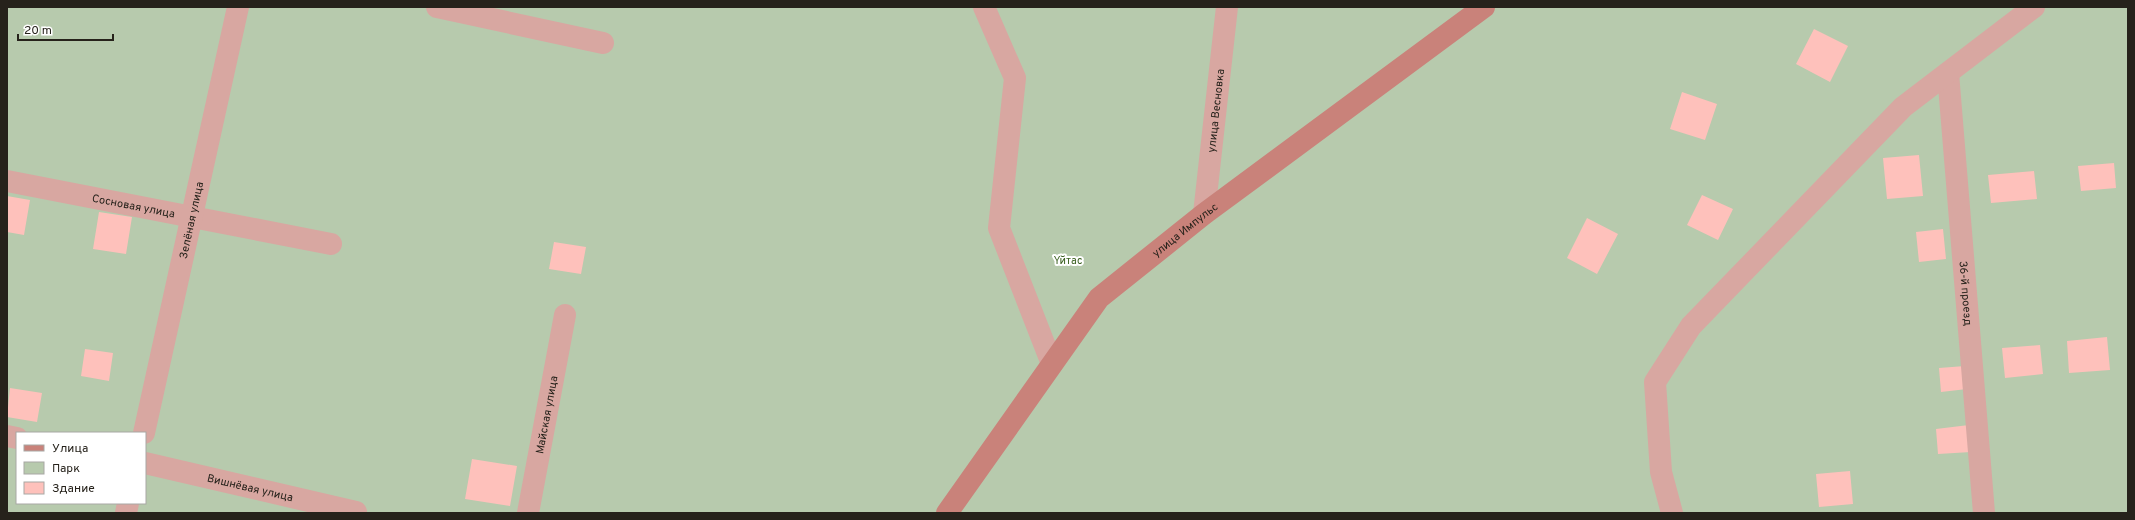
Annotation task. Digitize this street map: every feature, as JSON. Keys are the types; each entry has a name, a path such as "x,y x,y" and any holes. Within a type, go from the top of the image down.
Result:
{"street":[{"name":"Зелёная улица","path":"144,432 238,7"},
{"path":"437,7 603,43"},
{"path":"984,7 1015,78 1000,228 1052,364"},
{"name":"улица Весновка","path":"1204,214 1227,7"},
{"name":"улица Импульс","path":"947,513 1099,298 1204,214 1484,7"},
{"path":"1672,513 1661,472 1655,382 1691,326 1903,107 2034,7"},
{"name":"36-й проезд","path":"1948,73 1984,513"},
{"name":"Сосновая улица","path":"7,181 331,244"},
{"name":"Майская улица","path":"528,513 565,315"},
{"name":"Вишнёвая улица","path":"146,463 356,512"}],"green space":[{"name":"Үйтас","path":"7,7 2128,7 2128,513 7,513"}],"building":[{"path":"1814,29 1848,46 1830,82 1796,64"},
{"path":"1682,92 1717,104 1705,140 1670,129"},
{"path":"1919,155 1923,196 1887,199 1883,158"},
{"path":"2114,163 2116,188 2081,191 2078,166"},
{"path":"2034,171 2037,199 1991,203 1988,175"},
{"path":"1702,195 1733,209 1718,240 1687,225"},
{"path":"7,196 30,200 24,235 7,232"},
{"path":"99,212 132,217 126,254 93,249"},
{"path":"1587,218 1618,234 1597,274 1567,258"},
{"path":"1943,229 1946,259 1919,262 1916,232"},
{"path":"554,242 586,247 581,274 549,269"},
{"path":"2107,337 2110,370 2069,373 2067,341"},
{"path":"2040,345 2043,374 2005,378 2002,348"},
{"path":"85,349 113,353 109,381 81,376"},
{"path":"1965,366 1967,389 1941,392 1939,368"},
{"path":"10,388 42,393 37,422 7,417"},
{"path":"1969,425 1971,452 1938,454 1936,429"},
{"path":"472,459 517,466 510,506 465,499"},
{"path":"1850,471 1853,504 1819,507 1816,474"}]}
